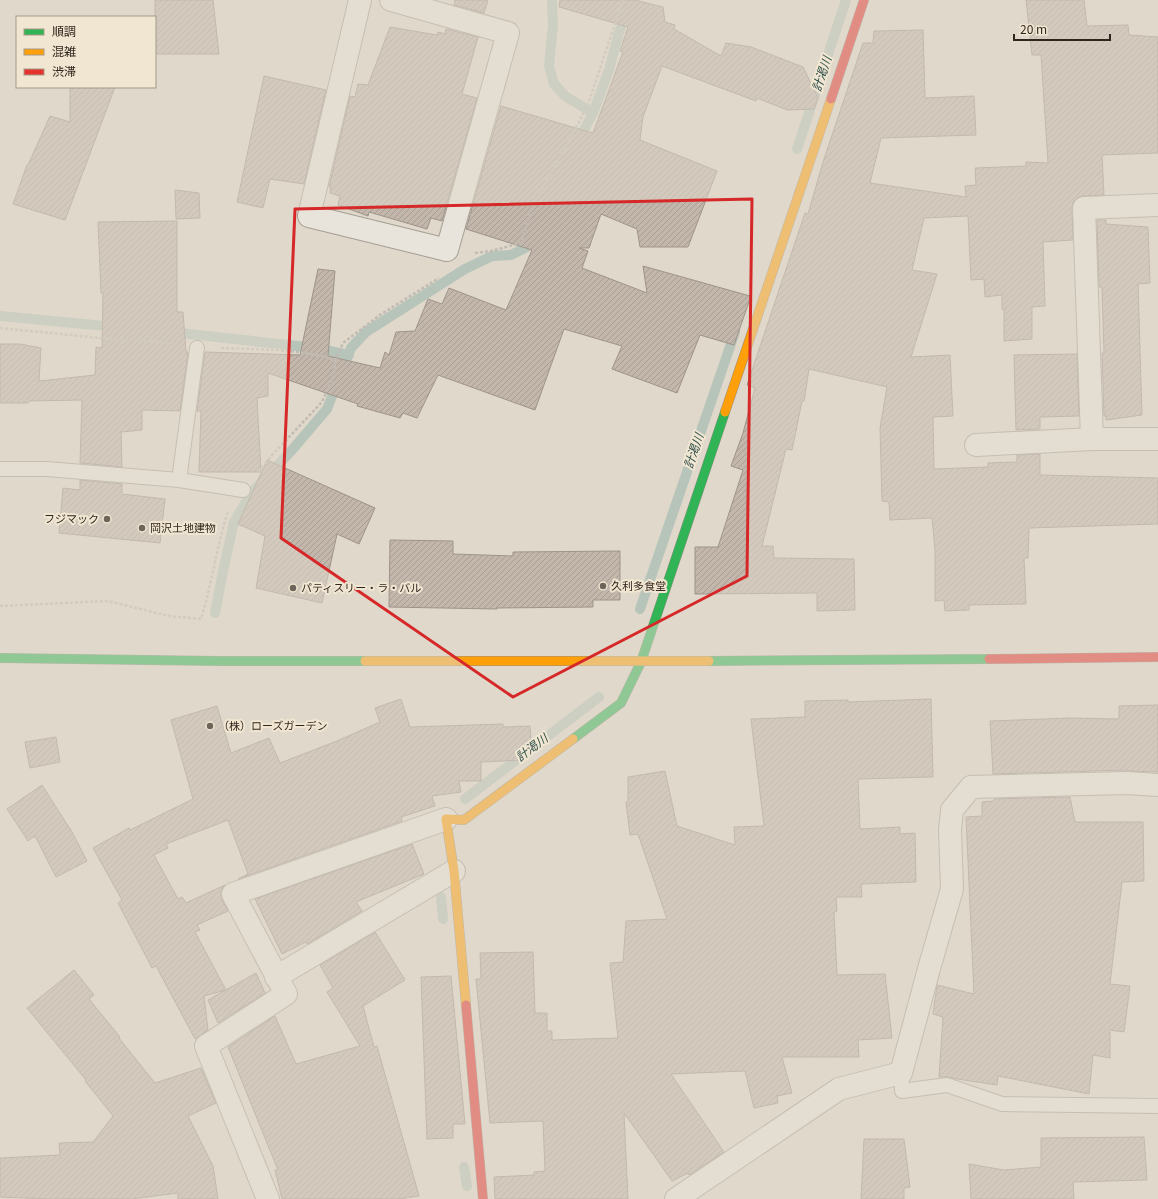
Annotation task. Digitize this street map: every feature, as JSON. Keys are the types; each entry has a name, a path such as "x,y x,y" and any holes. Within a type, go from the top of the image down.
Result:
{"street":[{"path":"360,0 309,216 447,250 508,33 391,0"},
{"path":"268,1199 206,1046 286,994 233,894 446,819 464,820 621,703 641,662 864,0"},
{"path":"1092,439 1084,208 1158,205"},
{"path":"976,444 1092,439 1158,439"},
{"path":"0,658 218,661 641,662 1158,657"},
{"path":"676,1199 839,1089 901,1073 952,889 950,830 952,810 971,787 1127,783 1158,785"},
{"path":"446,819 454,871 483,1199"},
{"path":"276,977 454,871"}],"lane":[{"path":"179,480 197,348"},
{"path":"0,469 47,469 179,480 243,490"},
{"path":"901,1073 902,1090 947,1085 1002,1104 1158,1106"}],"path":[{"path":"584,112 623,0"},
{"path":"0,328 100,338 173,342 197,348 290,351 327,356 335,361"},
{"path":"0,606 108,602 169,616 201,619 213,574 221,532 230,506 273,454 322,402 334,375 335,361 343,343"}],"highlighted area":[{"path":"752,199 747,576 513,697 281,538 295,209"}],"building":[{"path":"155,0 213,0 219,54 156,54"},
{"path":"455,0 488,0 484,13 454,5"},
{"path":"560,0 635,0 663,7 665,22 675,25 674,29 721,56 726,43 751,47 803,67 818,98 814,109 787,110 757,98 756,101 662,66 643,117 640,140 717,171 688,247 640,247 637,229 601,214 589,248 579,248 588,251 582,268 647,293 643,266 750,296 734,345 700,335 677,393 612,369 622,346 564,329 535,410 438,375 417,418 403,413 400,418 357,406 358,404 268,373 268,396 257,398 261,472 199,472 201,411 197,411 205,352 300,355 318,269 335,271 328,356 380,368 385,352 389,355 396,332 415,331 428,299 442,304 449,288 506,310 532,250 466,229 501,106 593,133 623,52 620,51 628,27 559,7"},
{"path":"1026,0 1084,0 1087,26 1128,25 1129,35 1158,37 1158,153 1102,155 1104,195 1078,197 1073,202 1073,240 1043,242 1045,306 1032,307 1032,339 1004,341 1004,309 1002,309 1002,295 985,297 984,279 971,280 968,216 924,218 912,270 937,274 911,357 950,355 953,416 933,417 934,469 988,467 988,463 1017,462 1017,455 1040,454 1040,475 1158,478 1158,524 1029,528 1028,558 1024,558 1026,604 969,605 969,610 945,611 944,600 935,601 935,549 932,518 890,520 889,502 882,501 880,428 887,387 809,369 804,401 802,401 792,450 786,449 762,546 773,546 774,558 854,559 855,610 817,611 817,593 695,594 695,547 718,547 743,470 731,466 743,433 755,388 747,385 805,213 808,214 823,162 863,43 873,43 874,31 923,30 925,98 974,96 976,135 881,138 870,183 966,197 965,186 976,185 975,168 1026,166 1026,162 1048,163 1041,55 1032,55"},
{"path":"390,27 437,35 438,32 445,34 446,29 478,37 462,94 477,98 442,221 431,218 427,229 369,212 368,216 338,205 340,196 330,193 331,187 329,187 350,96 355,97 358,84 368,85"},
{"path":"264,76 326,90 304,184 270,179 263,208 237,202"},
{"path":"70,88 115,88 65,220 13,204 27,165 50,116 70,122"},
{"path":"175,190 199,193 200,218 176,219"},
{"path":"1097,220 1106,220 1106,224 1148,227 1150,283 1138,284 1142,415 1106,420 1106,416 1104,416 1102,353 1104,353 1102,287 1099,287"},
{"path":"177,221 177,312 183,312 186,352 188,352 180,411 142,410 142,430 121,432 122,467 80,463 82,400 0,403 0,344 20,344 41,348 39,381 95,375 96,347 102,348 103,293 101,293 98,222"},
{"path":"1077,354 1079,416 1040,417 1040,429 1016,430 1014,355"},
{"path":"267,460 375,508 359,544 337,534 322,603 256,588 265,536 238,524"},
{"path":"80,480 122,484 122,494 165,499 160,543 59,533 63,488 80,490"},
{"path":"390,540 453,541 453,554 513,556 513,552 620,551 620,600 593,600 593,607 497,609 389,607"},
{"path":"401,699 410,727 503,724 503,727 530,726 532,754 524,760 481,762 481,781 459,781 461,792 432,796 435,806 401,817 402,821 238,879 248,874 228,820 166,844 168,848 154,855 178,899 182,897 186,903 225,885 221,893 222,900 228,911 197,925 200,930 195,932 226,990 204,996 208,1030 195,1039 156,966 152,968 118,903 122,900 93,848 129,828 130,830 193,799 171,720 217,706 231,753 269,738 280,763 337,741 380,722 375,708"},
{"path":"931,699 933,777 858,779 860,829 900,827 900,834 915,833 916,882 861,884 862,897 836,897 837,911 834,912 837,975 885,974 892,1038 858,1040 859,1057 782,1057 792,1093 777,1096 778,1103 754,1108 745,1071 671,1074 724,1152 689,1175 688,1173 672,1181 624,1113 628,1199 495,1199 494,1177 534,1175 534,1172 545,1171 543,1121 490,1123 476,979 481,979 480,953 533,952 535,1013 547,1013 547,1031 552,1031 552,1040 618,1038 610,963 623,962 626,921 667,919 638,834 630,835 626,802 628,802 628,777 665,771 677,826 735,845 734,827 764,826 751,719 805,717 805,701 848,700 848,702"},
{"path":"1158,705 1158,772 1128,770 993,774 990,721 1070,718 1119,719 1119,706"},
{"path":"56,737 60,762 30,768 25,742"},
{"path":"42,785 72,832 87,861 56,877 35,836 28,841 7,809"},
{"path":"1070,797 1075,822 1143,822 1144,881 1122,882 1110,984 1130,986 1124,1032 1110,1030 1110,1058 1093,1055 1089,1094 998,1076 997,1085 949,1077 939,1077 943,1017 933,1014 937,985 974,994 966,817 982,816 982,802 994,801 994,799"},
{"path":"412,844 424,874 356,902 362,911 307,944 306,942 282,954 255,899"},
{"path":"375,932 405,980 363,1006 374,1047 377,1046 419,1196 398,1199 282,1199 275,1170 278,1170 228,1047 275,1016 296,1064 360,1046 327,992 333,988 320,965"},
{"path":"74,970 94,995 89,999 155,1083 201,1068 216,1103 188,1116 213,1166 218,1199 178,1199 178,1193 132,1199 50,1199 0,1197 0,1158 60,1155 59,1143 93,1142 113,1116 85,1081 86,1080 27,1008"},
{"path":"256,973 265,993 218,1023 208,1000"},
{"path":"451,976 465,1124 453,1124 453,1138 427,1139 421,977"},
{"path":"1144,1137 1147,1180 1073,1182 1074,1199 971,1199 969,1164 1004,1170 1041,1167 1041,1138"},
{"path":"864,1139 904,1139 910,1187 904,1188 904,1199 861,1199"}],"waterway":[{"path":"552,0 553,25 549,66 554,84 565,96 593,113 578,141"},
{"path":"593,113 609,70 630,0"},
{"name":"計渇川","path":"797,149 846,0"},
{"path":"215,613 234,522 251,493 292,450 327,409 351,348 366,332 465,269 492,256 511,255 527,247 532,236"},
{"path":"0,316 116,327"},
{"path":"171,332 316,348 349,355"},
{"name":"計渇川","path":"640,609 735,332"},
{"name":"計渇川","path":"465,799 599,697"},
{"name":"計渇川","path":"441,897 443,919"},
{"name":"計渇川","path":"464,1167 467,1186"}],"traffic: fast":[{"path":"573,739 621,703 641,662 725,412"},
{"path":"0,658 365,661"},
{"path":"709,661 989,659"}],"traffic: slow":[{"path":"725,412 831,99"},
{"path":"365,661 709,661"},
{"path":"466,1005 454,871 446,819 464,820 573,739"}],"traffic: jam":[{"path":"831,99 864,0"},
{"path":"989,659 1158,657"},
{"path":"466,1005 483,1199"}],"place":[{"name":"フジマック","path":"107,519"},
{"name":"岡沢土地建物","path":"142,528"},
{"name":"久利多食堂","path":"603,586"},
{"name":"パティスリー・ラ・バル","path":"293,588"},
{"name":"（株）ローズガーデン","path":"210,726"}]}
